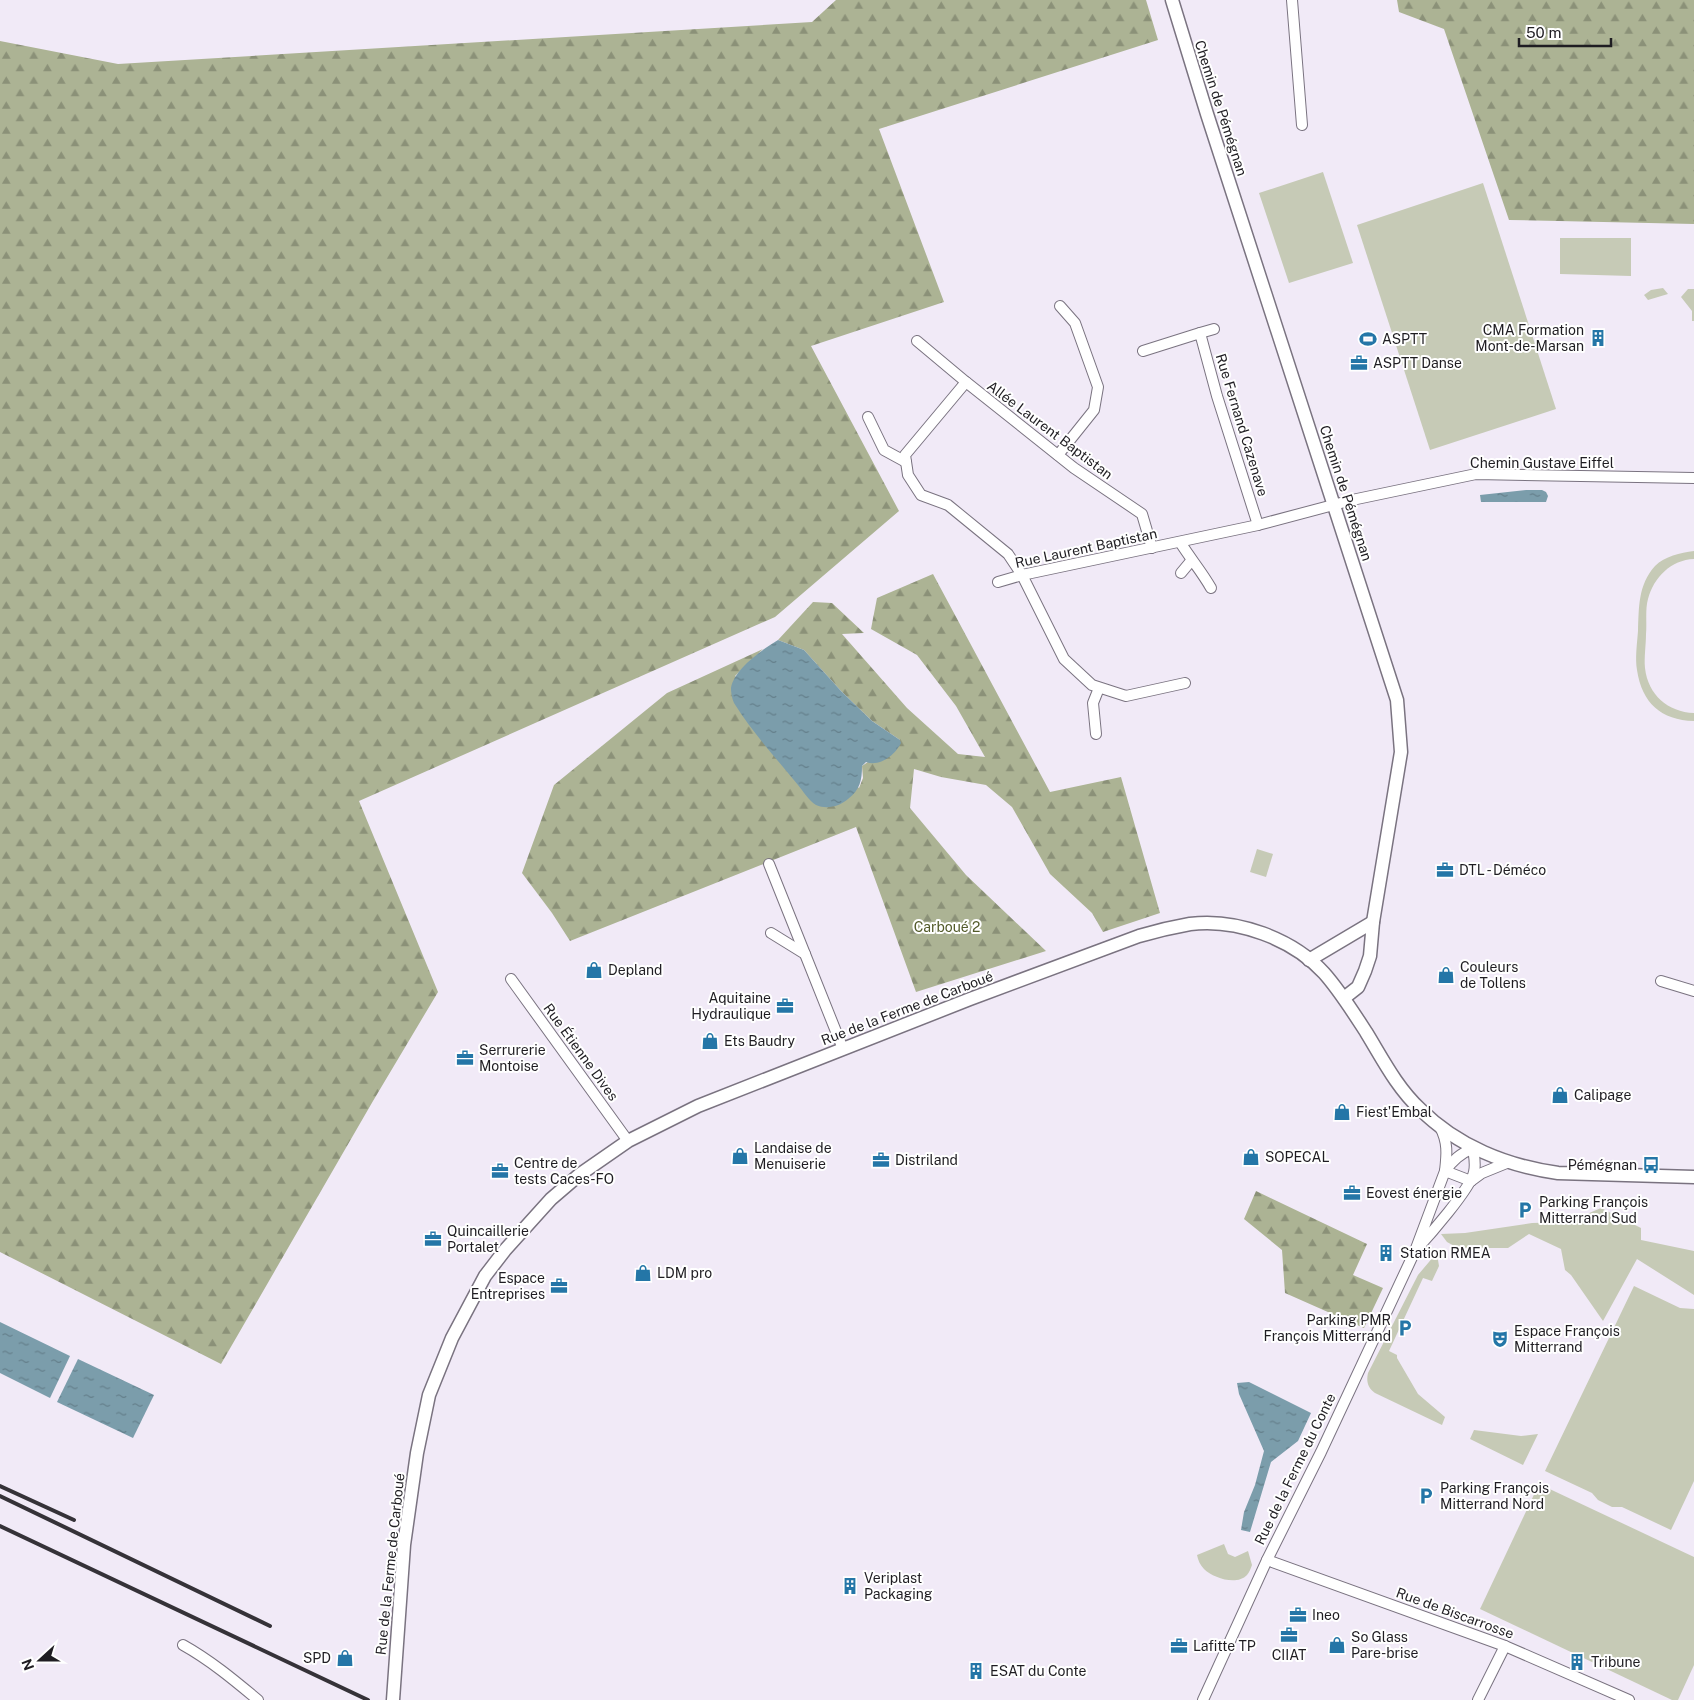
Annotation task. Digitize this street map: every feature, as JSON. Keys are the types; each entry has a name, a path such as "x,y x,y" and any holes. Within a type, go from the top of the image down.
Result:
{"street":[{"name":"Chemin de Pémégnan","path":"1172,0 1398,700 1401,752 1373,922 1370,956 1358,987 1344,998"},
{"path":"1292,0 1302,124"},
{"path":"1058,455 1094,410 1098,387 1074,323 1060,306"},
{"path":"1143,351 1214,329"},
{"name":"Rue Fernand Cazenave","path":"1200,334 1217,396 1258,525"},
{"name":"Allée Laurent Baptistan","path":"917,341 1058,455 1142,514 1152,548"},
{"path":"966,382 905,455 908,475 922,495 948,505 1008,554 1022,575 1064,659 1092,685 1126,696 1185,682"},
{"path":"868,417 884,450 906,462"},
{"name":"Chemin Gustave Eiffel","path":"1334,504 1476,474 1694,478"},
{"name":"Rue Laurent Baptistan","path":"998,582 1022,575 1258,525 1334,504"},
{"path":"1180,542 1211,588"},
{"path":"1181,573 1191,561"},
{"path":"1096,734 1093,703 1099,688"},
{"path":"769,864 843,1049"},
{"path":"1309,960 1373,922"},
{"name":"Rue de la Ferme de Carboué","path":"393,1700 404,1545 417,1453 430,1395 452,1338 485,1276 526,1225 579,1174 628,1141 698,1106 1139,936 1192,924 1218,924 1245,929 1284,942 1324,973 1344,998 1402,1088 1418,1108 1440,1127 1473,1148"},
{"path":"771,933 805,954"},
{"name":"Rue Étienne Dives","path":"511,979 628,1141"},
{"path":"1661,981 1694,991"},
{"name":"Rue de la Ferme du Conte","path":"1203,1700 1267,1560 1415,1251 1445,1171 1447,1147 1445,1136 1440,1127"},
{"path":"1445,1171 1471,1181 1475,1165 1473,1148 1509,1162 1537,1170 1558,1173 1694,1178"},
{"name":"Rue de la Ferme du Conte","path":"1445,1171 1461,1154 1473,1148"},
{"name":"Rue de la Ferme du Conte","path":"1415,1251 1431,1234 1471,1181 1482,1173 1509,1162"},
{"name":"Rue de Biscarrosse","path":"1267,1560 1505,1646 1629,1700"},
{"path":"183,1645 212,1664 258,1700"},
{"path":"1478,1700 1505,1646"}],"green space":[{"path":"836,0 1146,0 1158,40 879,129 944,302 811,346 899,511 775,617 359,801 438,992 221,1364 0,1252 0,41 118,64 812,22"},
{"path":"1397,0 1694,0 1694,224 1509,220 1444,29 1399,12"},
{"path":"1323,172 1353,263 1289,283 1259,193"},
{"path":"1483,183 1556,409 1430,450 1357,225"},
{"path":"1560,238 1631,238 1631,276 1560,274"},
{"path":"1663,288 1668,294 1648,300 1644,295 1651,290"},
{"path":"1688,289 1694,289 1694,321 1692,321 1692,311 1681,297"},
{"path":"1694,551 1694,559 1671,566 1659,577 1651,591 1647,607 1645,668 1650,686 1655,694 1676,709 1694,713 1694,721 1672,717 1655,708 1643,692 1636,661 1640,597 1649,573 1668,557"},
{"name":"Carboué 2","path":"933,574 1050,792 1121,777 1160,913 1103,932 1092,913 1050,874 1012,807 986,785 941,777 914,769 910,808 966,875 1046,951 916,992 856,827 570,941 522,873 554,785 667,693 763,649 735,676 859,788 863,778 862,766 900,740 872,721 841,691 804,650 778,640 813,602 832,603 864,633 842,634 907,708 958,754 985,757 956,706 917,655 871,629 877,598"},
{"path":"1257,849 1273,854 1266,877 1250,872"},
{"path":"1256,1191 1367,1244 1353,1275 1383,1288 1364,1328 1285,1293 1282,1250 1244,1219"},
{"path":"1601,1208 1641,1228 1641,1240 1694,1251 1694,1295 1637,1259 1603,1321 1571,1275 1565,1270 1561,1249 1529,1234 1508,1248 1458,1248 1447,1242 1441,1234 1465,1233 1532,1223 1568,1222"},
{"path":"1434,1256 1438,1260 1439,1266 1432,1281 1423,1278 1389,1351 1397,1355 1418,1394 1445,1417 1442,1425 1375,1393 1369,1387 1367,1379 1368,1373 1418,1275"},
{"path":"1634,1286 1680,1308 1694,1309 1694,1481 1671,1530 1622,1507 1612,1507 1598,1500 1592,1493 1545,1471"},
{"path":"1474,1430 1521,1436 1538,1434 1523,1465 1470,1439"},
{"path":"1539,1484 1694,1557 1694,1665 1678,1700 1672,1700 1480,1609"},
{"path":"1224,1544 1228,1554 1235,1557 1248,1551 1252,1565 1248,1574 1243,1578 1225,1580 1208,1572 1200,1564 1197,1555"}],"water":[{"path":"1542,490 1546,492 1548,496 1546,502 1481,502 1480,495"},
{"path":"778,640 804,650 841,691 872,721 900,740 901,743 891,756 877,763 866,762 862,766 861,780 858,788 852,796 841,804 829,807 816,805 811,801 756,735 733,701 731,688 733,681 743,667 757,654"},
{"path":"0,1322 70,1356 50,1398 0,1373"},
{"path":"78,1359 154,1395 133,1438 57,1402"},
{"path":"1249,1382 1311,1413 1298,1441 1271,1462 1250,1532 1241,1530 1244,1512 1255,1485 1264,1451 1239,1394 1237,1383"}],"railway":[{"path":"0,1486 74,1520"},
{"path":"0,1496 270,1626"},
{"path":"0,1526 368,1700"}],"place":[{"name":"CMA Formation Mont-de-Marsan","path":"1598,338"},
{"name":"ASPTT","path":"1368,339"},
{"name":"ASPTT Danse","path":"1359,363"},
{"name":"DTL - Déméco","path":"1445,870"},
{"name":"Depland","path":"594,970"},
{"name":"Couleurs de Tollens","path":"1446,975"},
{"name":"Aquitaine Hydraulique","path":"785,1006"},
{"name":"Ets Baudry","path":"710,1041"},
{"name":"Serrurerie Montoise","path":"465,1058"},
{"name":"Calipage","path":"1560,1095"},
{"name":"Fiest'Embal","path":"1342,1112"},
{"name":"Landaise de Menuiserie","path":"740,1156"},
{"name":"SOPECAL","path":"1251,1157"},
{"name":"Distriland","path":"881,1160"},
{"name":"Pémégnan","path":"1651,1165"},
{"name":"Centre de tests Caces-FO","path":"500,1171"},
{"name":"Eovest énergie","path":"1352,1193"},
{"name":"Parking François Mitterrand Sud","path":"1525,1210"},
{"name":"Quincaillerie Portalet","path":"433,1239"},
{"name":"Station RMEA","path":"1386,1253"},
{"name":"LDM pro","path":"643,1273"},
{"name":"Espace Entreprises","path":"559,1286"},
{"name":"Parking PMR François Mitterrand","path":"1405,1328"},
{"name":"Espace François Mitterrand","path":"1500,1339"},
{"name":"Parking François Mitterrand Nord","path":"1426,1496"},
{"name":"Veriplast Packaging","path":"850,1586"},
{"name":"Ineo","path":"1298,1615"},
{"name":"CIIAT","path":"1289,1635"},
{"name":"So Glass Pare-brise","path":"1337,1645"},
{"name":"Lafitte TP","path":"1179,1646"},
{"name":"SPD","path":"345,1658"},
{"name":"Tribune","path":"1577,1662"},
{"name":"ESAT du Conte","path":"976,1671"}]}
